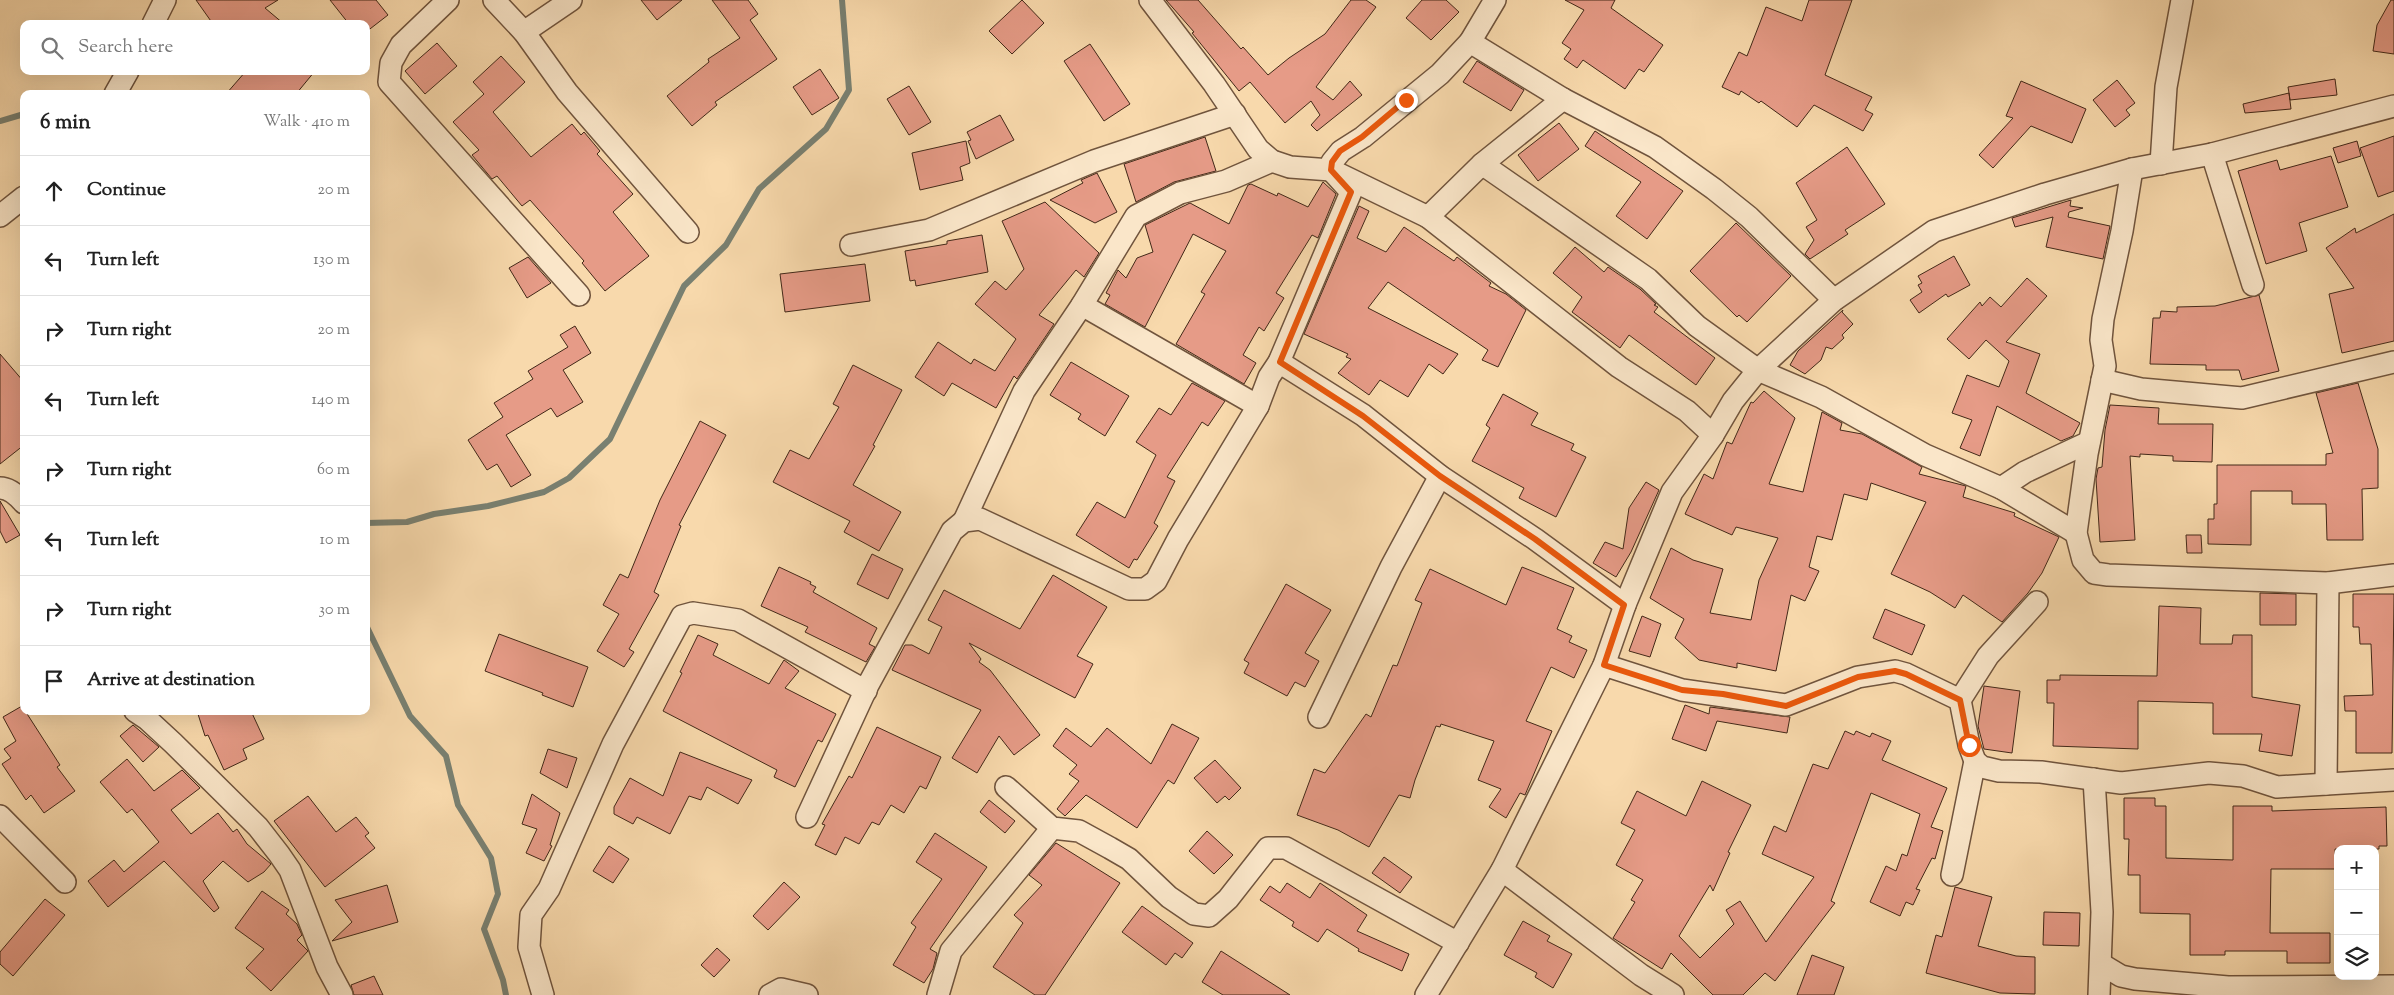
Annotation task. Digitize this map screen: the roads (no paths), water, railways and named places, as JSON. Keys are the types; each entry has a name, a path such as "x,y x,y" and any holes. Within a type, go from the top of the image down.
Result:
{"street":[{"path":"155,20 165,0"},
{"path":"448,0 401,45 391,63 389,82 579,295"},
{"path":"494,0 524,32 567,92 688,232"},
{"path":"524,32 570,0"},
{"path":"1150,0 1258,148 1272,161 1290,167 1331,170 1428,217 1619,368 1687,411 1713,434"},
{"path":"964,521 980,519 1129,589 1145,589 1156,581 1178,539 1258,406 1269,377 1280,362 1351,192 1331,170 1332,162 1340,151 1362,137 1440,74 1470,42 1496,0"},
{"path":"2161,164 2166,87 2182,0"},
{"path":"1470,42 1564,99 1655,147 1714,189 1749,217 1834,300"},
{"path":"117,90 126,75"},
{"path":"1428,217 1482,164 1564,99"},
{"path":"1426,995 1502,870 1604,665 1624,605 1672,492 1713,434 1733,401 1758,370 1834,300 1934,231 2045,194 2132,169 2212,154 2394,106"},
{"path":"851,245 929,230 1094,161 1234,114"},
{"path":"2212,154 2254,285"},
{"path":"807,817 866,691 952,531 964,521 1024,392 1082,305 1136,216 1180,193 1226,181 1272,161"},
{"path":"1482,164 1648,279 1697,326 1758,370 1821,397 1924,455 2001,488 2076,532"},
{"path":"2132,169 2122,231 2103,320 2101,340 2105,366 2089,442 2076,532 2083,560 2094,573 2328,582 2394,574"},
{"path":"0,216 20,200"},
{"path":"1082,305 1258,406"},
{"path":"1280,362 1363,416 1440,476 1535,539 1624,605"},
{"path":"2102,380 2141,389 2242,398 2394,362"},
{"path":"2001,488 2025,472 2089,442"},
{"path":"1319,717 1391,567 1440,476"},
{"path":"0,488 5,488 20,498"},
{"path":"2326,784 2328,582"},
{"path":"2038,602 1988,656 1960,700 1969,745 1975,761 1982,767 1999,771 2041,772 2120,783 2209,773 2243,776 2277,787 2394,780"},
{"path":"543,995 529,947 531,915 549,889 613,744 682,616 692,613 738,620 866,691"},
{"path":"1604,665 1682,690 1723,694 1786,706 1858,677 1895,671 1906,674 1960,700"},
{"path":"141,715 173,743 258,828 279,854 290,870 327,967 342,995"},
{"path":"1952,875 1975,761"},
{"path":"2094,779 2102,912 2099,995"},
{"path":"1006,787 1052,828 1079,831 1129,859 1169,898 1194,914 1209,916 1228,899 1268,848 1286,848 1458,942"},
{"path":"0,816 64,882"},
{"path":"938,995 951,951 1052,828"},
{"path":"1502,870 1641,975 1673,995"},
{"path":"2100,964 2121,976 2135,979 2228,987 2394,986"},
{"path":"770,995 781,989 807,995"}],"waterway":[{"path":"370,523 407,522 434,514 488,506 544,492 569,478 610,439 684,286 726,245 759,189 826,129 849,90 842,0"},
{"path":"0,121 20,115"},
{"path":"370,633 410,716 446,756 458,805 491,858 498,894 484,929 503,980 506,995"}]}
